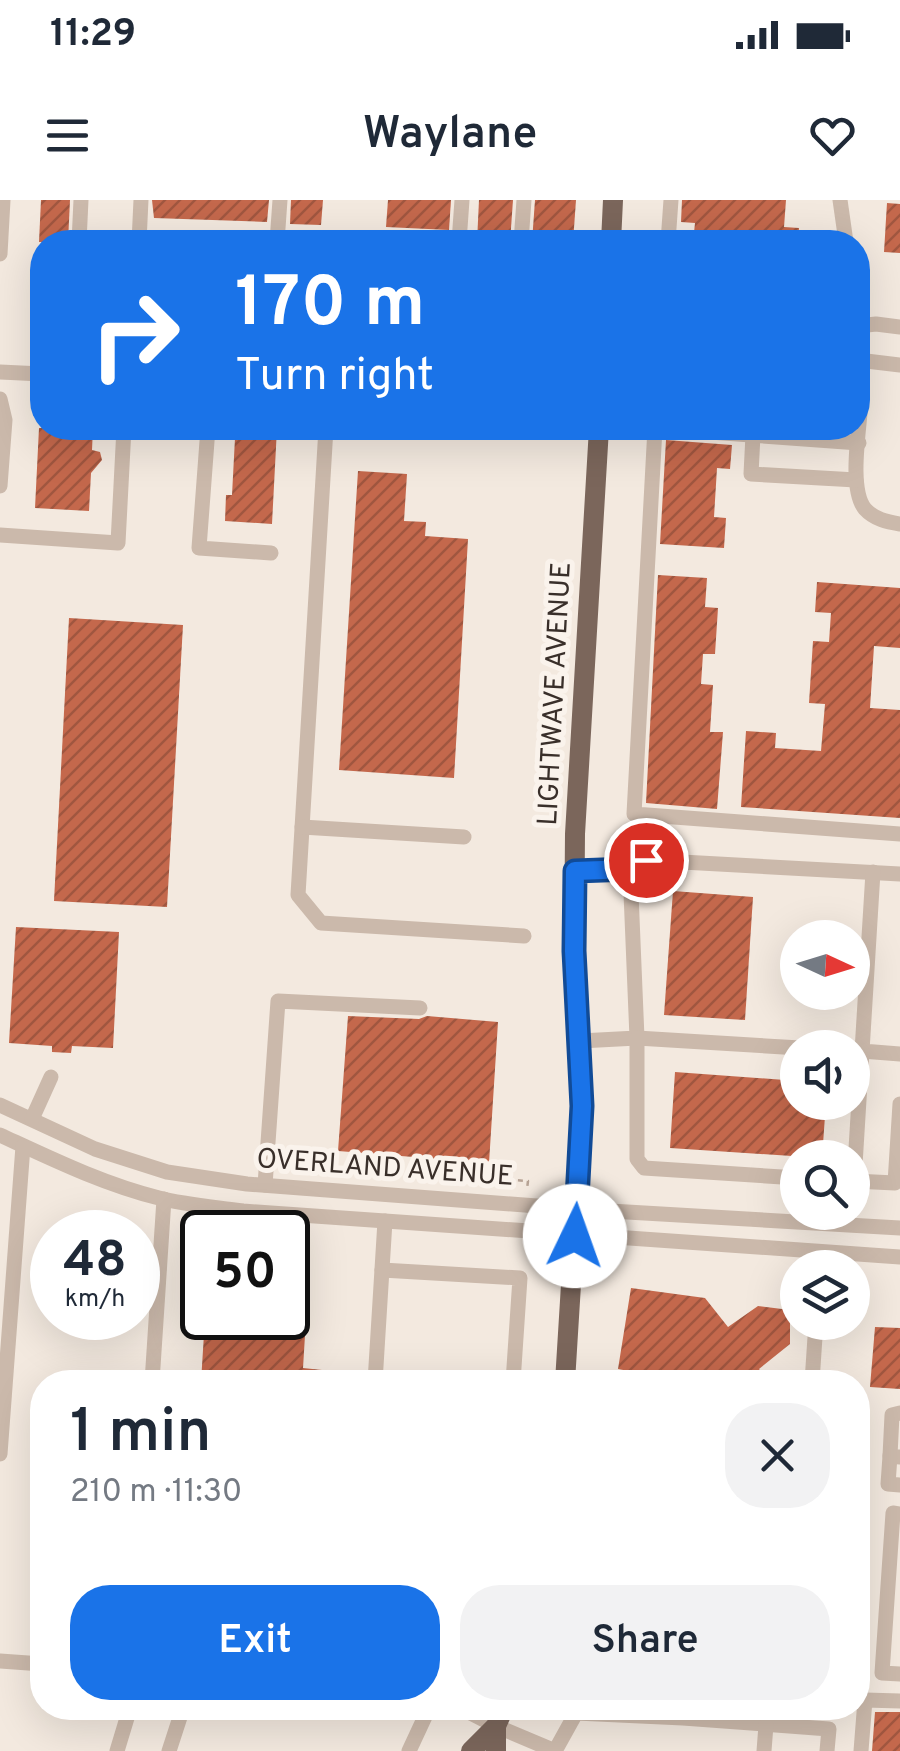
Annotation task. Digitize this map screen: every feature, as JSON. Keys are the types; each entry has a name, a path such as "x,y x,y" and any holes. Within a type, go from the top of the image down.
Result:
{"main road":[{"path":"611,230 613,200"},
{"name":"LIGHTWAVE AVENUE","path":"566,1370 582,1106 574,951 576,815 598,440"},
{"path":"471,1751 497,1720"},
{"path":"496,1751 500,1720"}],"street":[{"path":"0,254 3,200"},
{"path":"79,230 81,200"},
{"path":"140,230 141,200"},
{"path":"278,230 280,200"},
{"path":"460,230 462,200"},
{"path":"522,230 524,200"},
{"path":"669,230 671,200"},
{"path":"840,200 844,230"},
{"path":"870,325 900,327"},
{"path":"870,362 900,366"},
{"path":"0,372 30,373"},
{"path":"0,399 5,420 0,486"},
{"path":"0,535 118,543 123,440"},
{"path":"207,440 200,548 271,553"},
{"path":"325,440 298,895 321,923 524,936"},
{"path":"654,440 634,814 900,834"},
{"path":"753,440 751,474 856,480"},
{"path":"828,440 858,442 858,496 865,509 886,522 900,524"},
{"path":"302,827 464,837"},
{"path":"780,1177 644,1168 637,1158 630,869 637,861 646,860 900,874"},
{"path":"575,871 630,869"},
{"path":"859,1030 873,872"},
{"path":"264,1186 278,1001 420,1008"},
{"path":"580,1041 637,1038 780,1047"},
{"path":"870,1052 900,1054"},
{"path":"32,1120 52,1077"},
{"path":"870,1185 896,1183 900,1104"},
{"name":"OVERLAND AVENUE","path":"0,1106 96,1149 167,1172 264,1186 576,1208 780,1215"},
{"name":"OVERLAND AVENUE","path":"0,1135 89,1176 164,1199 244,1211 780,1255"},
{"path":"0,1454 10,1302 8,1232 23,1146"},
{"path":"160,1255 164,1199"},
{"path":"376,1370 385,1222"},
{"name":"OVERLAND AVENUE","path":"870,1222 900,1228"},
{"name":"OVERLAND AVENUE","path":"870,1258 900,1257"},
{"path":"382,1270 520,1278 514,1370"},
{"path":"0,1323 10,1302"},
{"path":"153,1370 155,1340"},
{"path":"813,1370 815,1340"},
{"path":"900,1413 892,1415 895,1456 888,1484 900,1484"},
{"path":"900,1514 893,1513 882,1673 900,1674"},
{"path":"0,1661 30,1663"},
{"path":"870,1700 900,1701"},
{"path":"116,1751 126,1720"},
{"path":"169,1751 179,1720"},
{"path":"409,1751 424,1720"},
{"path":"505,1720 555,1751 572,1720"},
{"path":"687,1720 829,1730 827,1751"},
{"path":"861,1751 863,1720"},
{"path":"764,1751 766,1725"}],"path":[{"path":"498,1170 498,1180 528,1182 526,1205"}],"building":[{"path":"41,200 70,200 69,230 40,230"},
{"path":"152,200 269,200 267,222 154,218"},
{"path":"291,200 323,200 321,225 290,224"},
{"path":"388,200 451,200 449,230 386,227"},
{"path":"479,200 513,200 511,230 478,230"},
{"path":"535,200 576,200 574,230 533,230"},
{"path":"682,200 786,200 784,227 799,228 694,230 695,223 681,222"},
{"path":"887,203 900,204 900,253 884,252"},
{"path":"38,440 92,440 92,450 100,452 102,460 91,473 89,511 35,508"},
{"path":"235,440 276,440 272,524 225,521 226,495 232,495"},
{"path":"666,440 732,445 730,469 717,468 714,517 726,518 724,548 660,544"},
{"path":"358,471 407,474 404,521 426,522 425,536 468,539 454,778 339,770"},
{"path":"658,575 707,578 705,607 718,608 715,654 703,654 701,684 713,685 710,732 723,732 717,809 646,803"},
{"path":"817,582 900,588 900,648 874,646 870,708 900,710 900,818 741,807 746,731 776,733 775,748 821,751 825,704 809,703 813,641 829,642 831,613 815,612"},
{"path":"69,618 183,625 167,907 54,901"},
{"path":"673,891 753,897 745,1020 664,1015"},
{"path":"16,927 119,932 113,1048 72,1046 71,1053 52,1052 52,1046 9,1043"},
{"path":"348,1016 427,1016 498,1022 489,1163 338,1151"},
{"path":"675,1072 780,1080 780,1120 825,1120 823,1140 780,1140 780,1155 670,1148"},
{"path":"631,1288 705,1298 728,1327 758,1306 780,1309 780,1340 790,1340 760,1370 618,1369"},
{"path":"875,1327 900,1328 900,1389 870,1387"},
{"path":"204,1340 305,1340 303,1368 322,1370 202,1370"},
{"path":"875,1712 900,1712 900,1751 872,1751"}],"route":[{"path":"575,1236 582,1106 574,951 575,871 630,869 637,861 646,860"}]}
